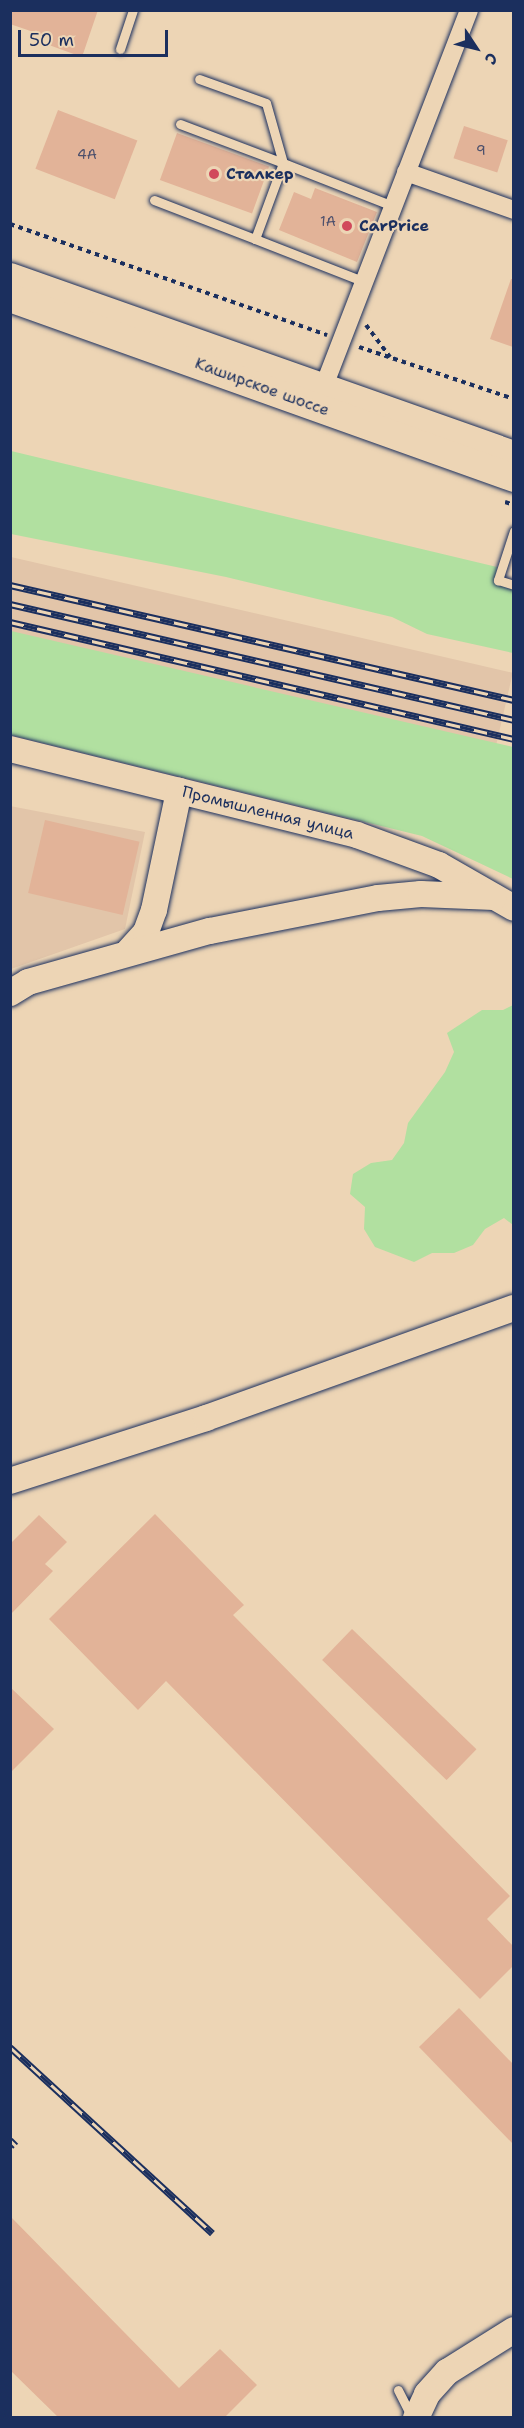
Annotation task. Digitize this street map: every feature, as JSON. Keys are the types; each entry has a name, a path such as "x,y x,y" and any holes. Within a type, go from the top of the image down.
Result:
{"main road":[{"name":"Каширское шоссе","path":"10,277 324,386 513,455"},
{"name":"Каширское шоссе","path":"10,298 513,478"}],"street":[{"path":"324,386 470,10"},
{"path":"406,172 513,210"},
{"name":"Промышленная улица","path":"10,748 357,835 414,854 507,902"},
{"path":"129,951 146,932 154,910 179,791"},
{"path":"16,988 129,951 210,930 378,898 421,894 507,902"},
{"path":"10,1481 206,1418 513,1308"},
{"path":"414,2418 427,2394 447,2372 513,2330"}],"lane":[{"path":"120,50 133,10"},
{"path":"198,79 266,103 283,163 255,239"},
{"path":"180,124 393,206"},
{"path":"154,200 365,282"},
{"path":"513,531 498,580 513,585"},
{"path":"398,2390 414,2418"}],"path":[{"path":"10,224 513,399"},
{"path":"360,317 390,357"}],"shaded area":[{"path":"11,557 513,673 496,745 10,633"},
{"path":"10,806 145,832 125,929 11,969"}],"green space":[{"path":"11,451 497,567 494,583 513,590 513,653 427,634 392,617 226,577 11,534"},
{"path":"11,631 513,747 513,879 422,836 11,735"},
{"path":"513,1005 513,1225 504,1218 485,1229 473,1245 454,1253 432,1253 414,1262 375,1247 364,1229 365,1207 350,1194 353,1174 371,1163 392,1160 404,1143 408,1123 445,1072 454,1052 447,1033 482,1010 503,1010"}],"building":[{"path":"10,10 98,10 82,57 49,45 51,38 10,24"},
{"path":"58,110 137,140 115,199 35,169"},
{"path":"464,126 508,140 497,173 453,158"},
{"name":"Сталкер","path":"177,133 269,167 252,214 160,180"},
{"path":"315,188 377,212 357,262 279,230 294,192 311,199"},
{"path":"511,279 513,279 513,347 490,339"},
{"path":"45,820 140,842 123,915 28,893"},
{"path":"155,1514 244,1605 233,1615 510,1896 487,1919 513,1946 513,1966 480,1999 166,1681 138,1710 49,1619"},
{"path":"39,1515 67,1542 45,1564 53,1571 10,1615 10,1544"},
{"path":"352,1629 476,1749 447,1780 322,1660"},
{"path":"10,1687 54,1729 10,1773"},
{"path":"459,2008 513,2064 513,2144 419,2047"},
{"path":"10,2216 179,2388 220,2349 257,2385 224,2418 59,2418 10,2370"}],"railway":[{"path":"10,585 514,700"},
{"path":"10,604 514,720"},
{"path":"10,622 514,739"},
{"path":"10,2047 212,2233"},
{"path":"10,2140 16,2146"}],"place":[{"name":"Сталкер","path":"214,174"},
{"name":"CarPrice","path":"347,226"}]}
